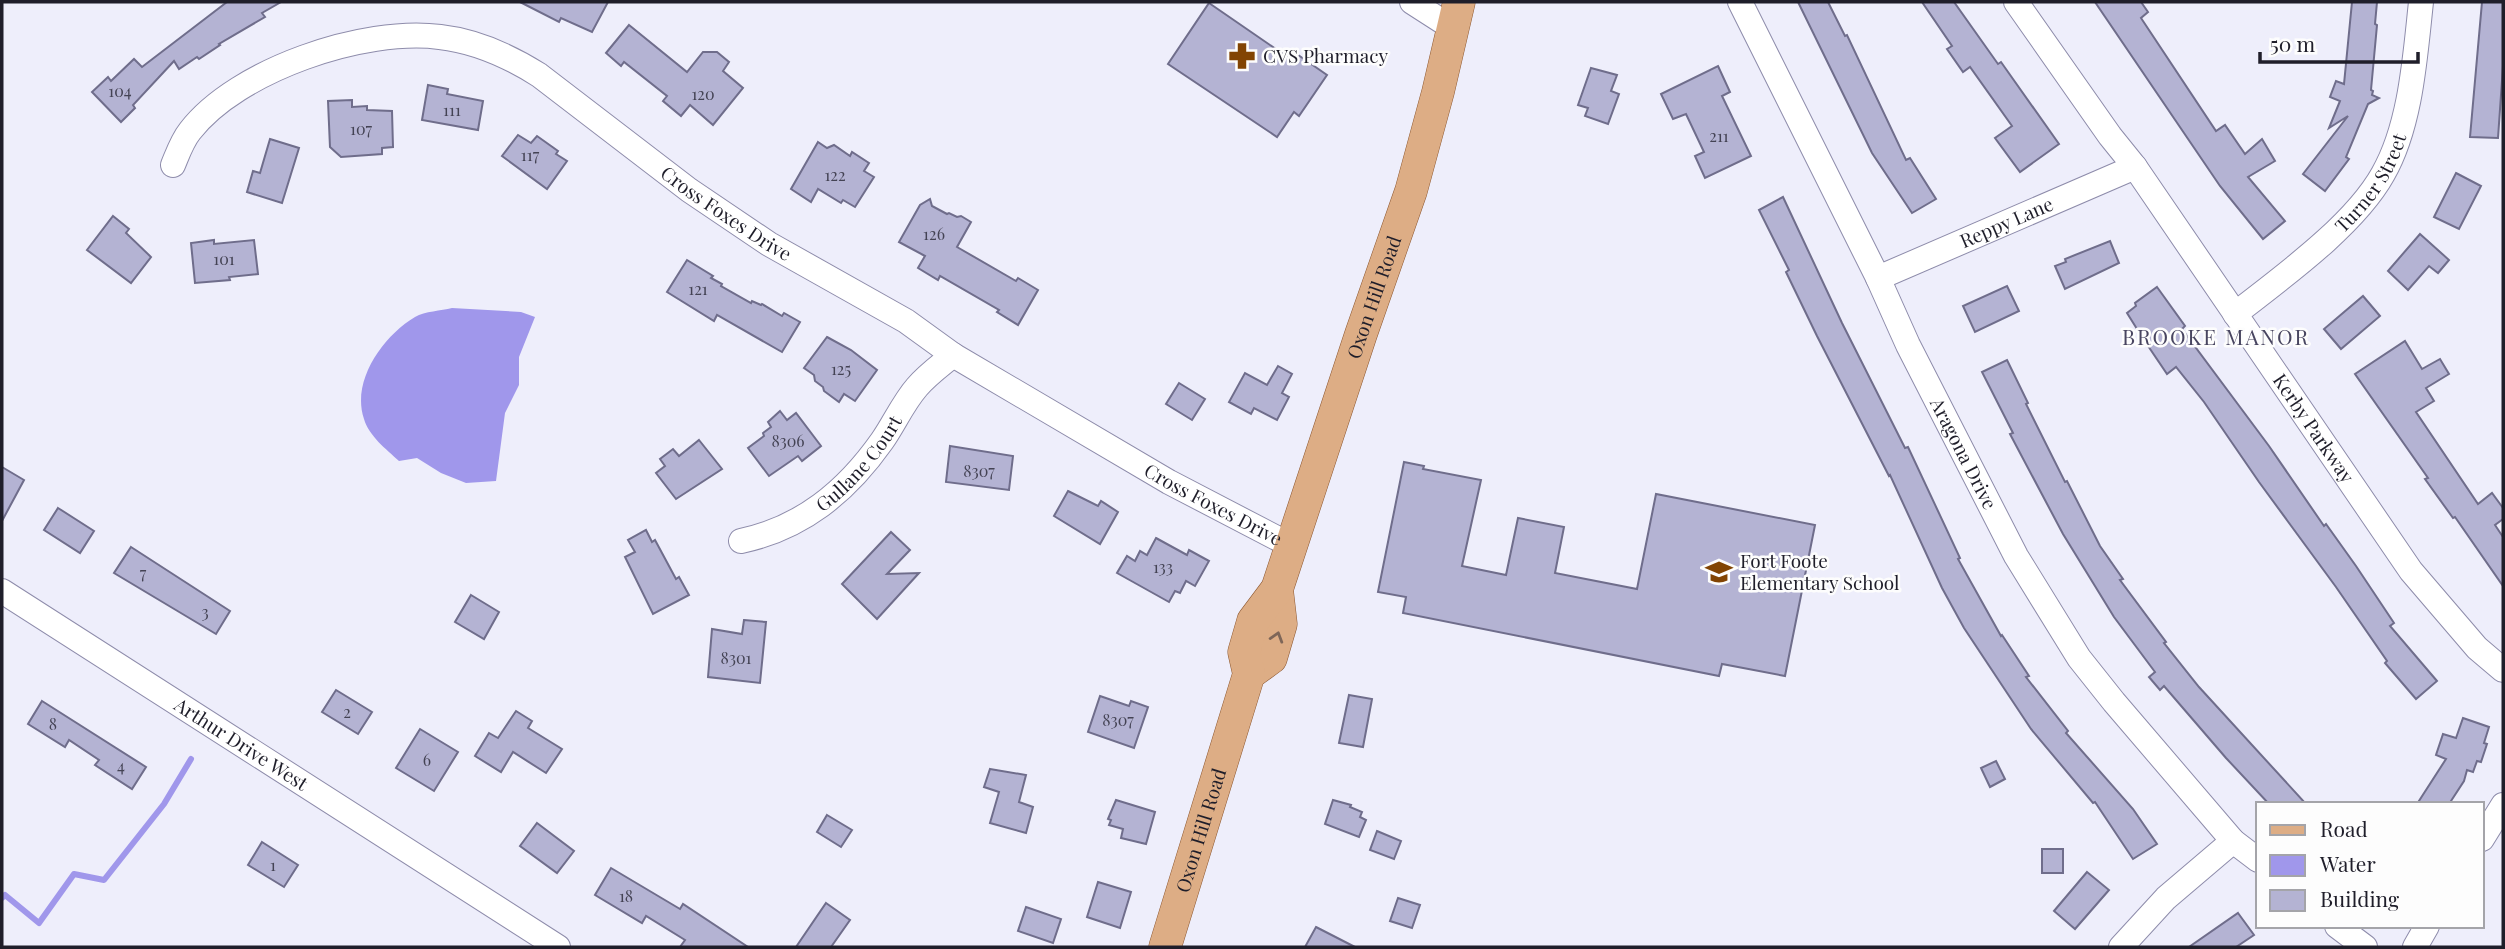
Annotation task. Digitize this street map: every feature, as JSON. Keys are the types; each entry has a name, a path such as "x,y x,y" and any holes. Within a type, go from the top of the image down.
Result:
{"main road":[{"name":"Oxon Hill Road","path":"1166,947 1249,674 1244,652 1253,621 1277,589 1411,191 1456,15"}],"street":[{"path":"1412,2 1456,15"},
{"name":"Aragona Drive","path":"1740,2 1878,278 1908,345 2016,556 2079,658 2144,739 2233,841 2256,858"},
{"name":"Kerby Parkway","path":"2016,2 2110,136 2135,167 2411,571 2477,648 2503,670"},
{"name":"Turner Street","path":"2235,314 2306,258 2341,226 2374,189 2384,173 2399,135 2413,71 2421,2"},
{"name":"Cross Foxes Drive","path":"173,165 183,141 201,119 231,93 268,72 303,58 353,44 399,37 437,36 456,39 497,53 539,75 689,190 769,244 906,321 953,355 1169,482 1290,545"},
{"name":"Reppy Lane","path":"1878,278 2135,167"},
{"name":"Gullane Court","path":"741,541 768,535 789,526 831,497 862,468 919,383 953,355"},
{"name":"Arthur Drive West","path":"2,591 558,947"},
{"path":"2484,836 2503,805"},
{"path":"2121,947 2166,898 2233,841"},
{"path":"2340,928 2365,947"},
{"path":"2414,947 2426,928"}],"water":[{"path":"452,308 521,312 535,317 519,357 519,385 505,413 496,481 466,483 441,473 417,458 399,461 374,437 364,419 362,390 366,375 381,348 403,325 415,317"}],"building":[{"path":"227,2 281,2 262,13 265,17 199,59 197,57 179,69 174,61 121,122 92,92 108,77 111,81 134,59 142,67"},
{"path":"520,2 608,2 592,32 561,18 559,22"},
{"path":"1798,2 1828,2 1845,36 1847,35 1906,160 1910,158 1936,199 1912,213 1872,153"},
{"path":"1922,2 1954,2 1998,64 2001,62 2059,144 2020,172 1995,138 2012,126 1970,67 1963,72 1947,49 1952,46"},
{"path":"2095,2 2141,2 2148,12 2141,18 2216,131 2225,125 2245,154 2262,139 2275,161 2248,177 2285,221 2263,239 2220,186"},
{"path":"2352,2 2377,2 2371,90 2372,95 2379,98 2368,104 2346,157 2349,159 2325,191 2303,174 2348,116 2329,128 2340,101 2330,97 2336,81 2344,84"},
{"path":"2482,2 2503,2 2503,66 2498,138 2470,137"},
{"path":"1209,3 1286,56 1291,50 1327,75 1299,116 1294,112 1277,137 1168,64"},
{"path":"629,25 687,72 703,52 717,52 729,62 723,71 743,88 713,125 690,105 681,116 663,101 667,96 624,62 621,66 606,53"},
{"path":"1718,66 1730,92 1722,96 1751,156 1705,178 1695,156 1704,152 1686,114 1673,119 1661,94"},
{"path":"1591,68 1617,75 1611,91 1619,94 1608,124 1585,116 1588,108 1578,105"},
{"path":"428,85 448,89 447,94 483,101 478,130 422,120"},
{"path":"352,100 352,107 367,106 367,110 392,111 393,147 382,148 382,154 341,157 330,147 328,101"},
{"path":"518,135 531,143 537,136 567,161 547,189 502,156"},
{"path":"270,139 299,148 282,203 247,192 253,171 260,173"},
{"path":"818,142 827,148 834,145 850,156 852,152 869,163 864,171 874,177 855,207 843,200 841,203 818,189 811,202 791,189"},
{"path":"2456,173 2481,186 2459,229 2434,217"},
{"path":"1783,197 1842,323 1905,448 1908,447 1960,558 1958,559 2001,636 2029,676 2026,677 2068,731 2066,733 2133,809 2157,844 2133,859 2095,802 2093,803 2031,729 1964,628 1942,588 1890,475 1786,272 1789,270 1759,210"},
{"path":"930,199 932,206 971,222 957,247 1016,281 1018,278 1038,290 1018,325 997,312 999,310 940,276 938,280 918,268 925,256 899,242 920,205"},
{"path":"113,216 129,229 126,233 151,257 131,283 87,250"},
{"path":"2420,234 2449,260 2438,273 2429,266 2408,290 2388,271"},
{"path":"214,240 214,244 254,240 258,274 195,283 191,243"},
{"path":"2110,241 2119,263 2065,289 2055,266 2066,262 2065,259"},
{"path":"687,260 713,276 711,278 722,284 721,286 751,303 762,304 782,316 784,313 800,322 782,352 717,315 714,321 667,292"},
{"path":"2007,286 2019,311 1975,332 1963,306"},
{"path":"2157,287 2185,326 2182,329 2269,446 2324,526 2326,524 2356,566 2394,623 2390,626 2437,681 2416,699 2385,663 2387,661 2336,587 2204,402 2176,367 2167,374 2142,337 2127,313 2136,306 2135,303"},
{"path":"2363,296 2380,316 2341,349 2324,329"},
{"path":"827,337 851,350 877,370 855,401 844,394 839,402 824,391 815,381 814,375 804,368"},
{"path":"2405,341 2422,369 2440,359 2449,374 2426,388 2434,401 2416,412 2478,504 2492,493 2503,508 2503,519 2495,525 2503,537 2503,586 2425,479 2428,478 2355,374"},
{"path":"2007,360 2065,482 2067,481 2100,546 2123,579 2120,580 2199,687 2304,802 2267,802 2164,686 2160,690 2149,677 2155,672 2114,617 2063,534 2010,434 2013,433 1982,372"},
{"path":"1278,366 1292,374 1282,393 1289,397 1277,420 1254,408 1251,414 1229,402 1245,373 1267,385"},
{"path":"1179,383 1205,399 1192,420 1166,404"},
{"path":"780,411 787,420 796,413 821,446 802,461 798,456 769,476 748,448 764,436 763,433 771,427 768,422"},
{"path":"699,440 722,469 676,499 656,473 665,466 660,459 673,449 679,456"},
{"path":"950,446 1013,456 1009,490 946,482"},
{"path":"1404,462 1424,466 1423,469 1481,480 1462,566 1506,575 1518,518 1564,527 1555,573 1637,589 1656,494 1815,525 1785,676 1722,664 1719,676 1403,613 1406,597 1378,592"},
{"path":"2,467 24,480 2,521"},
{"path":"1068,491 1098,506 1101,501 1118,512 1100,544 1054,516"},
{"path":"58,508 94,531 80,553 44,530"},
{"path":"646,530 689,595 653,614 625,557 635,552 628,540"},
{"path":"891,532 910,550 887,574 919,573 877,619 842,584"},
{"path":"1156,538 1187,555 1189,550 1209,561 1195,586 1186,581 1180,593 1175,591 1169,602 1117,573 1127,556 1135,561 1140,551 1147,555"},
{"path":"131,547 230,611 216,634 114,573"},
{"path":"471,595 499,612 484,639 455,622"},
{"path":"744,620 766,622 760,683 708,677 712,629 742,634"},
{"path":"336,690 372,712 358,734 322,712"},
{"path":"1349,695 1372,699 1363,747 1339,743"},
{"path":"1100,696 1129,706 1131,701 1148,707 1134,748 1088,732"},
{"path":"42,701 146,767 132,789 95,765 99,760 69,740 65,747 28,724"},
{"path":"516,711 532,721 528,728 562,749 546,773 513,752 501,772 475,756 489,733 498,738"},
{"path":"2463,718 2489,727 2481,762 2477,761 2473,772 2467,770 2464,781 2450,802 2418,802 2446,759 2436,755 2443,734 2456,738"},
{"path":"420,729 458,752 434,791 396,768"},
{"path":"1996,761 2005,779 1990,787 1981,768"},
{"path":"990,769 1026,775 1019,802 1033,807 1026,833 990,823 999,792 984,787"},
{"path":"1116,800 1155,812 1146,844 1121,838 1123,829 1109,825 1111,820 1108,819"},
{"path":"1333,800 1351,805 1350,807 1362,812 1360,817 1366,820 1359,837 1325,824"},
{"path":"827,815 852,830 841,847 817,832"},
{"path":"537,823 574,851 557,873 520,846"},
{"path":"1377,831 1401,841 1394,859 1370,850"},
{"path":"262,842 298,865 284,887 248,865"},
{"path":"2042,849 2063,849 2063,873 2042,873"},
{"path":"611,868 680,909 683,904 748,947 680,947 685,940 646,916 642,923 595,895"},
{"path":"2087,872 2109,890 2075,929 2054,911"},
{"path":"1098,882 1131,892 1120,928 1087,917"},
{"path":"1398,898 1420,905 1412,928 1390,921"},
{"path":"826,903 850,920 831,947 796,947"},
{"path":"1026,907 1061,919 1053,943 1018,931"},
{"path":"2238,913 2254,935 2236,947 2189,947"},
{"path":"1316,927 1355,947 1305,947"}],"waterway":[{"path":"2,898 5,895 39,923 74,874 104,880 164,804 191,759"}],"place":[{"name":"CVS Pharmacy","path":"1242,56"},
{"name":"Fort Foote Elementary School","path":"1719,572"}],"district":[{"name":"BROOKE MANOR","path":"2216,338"}]}
